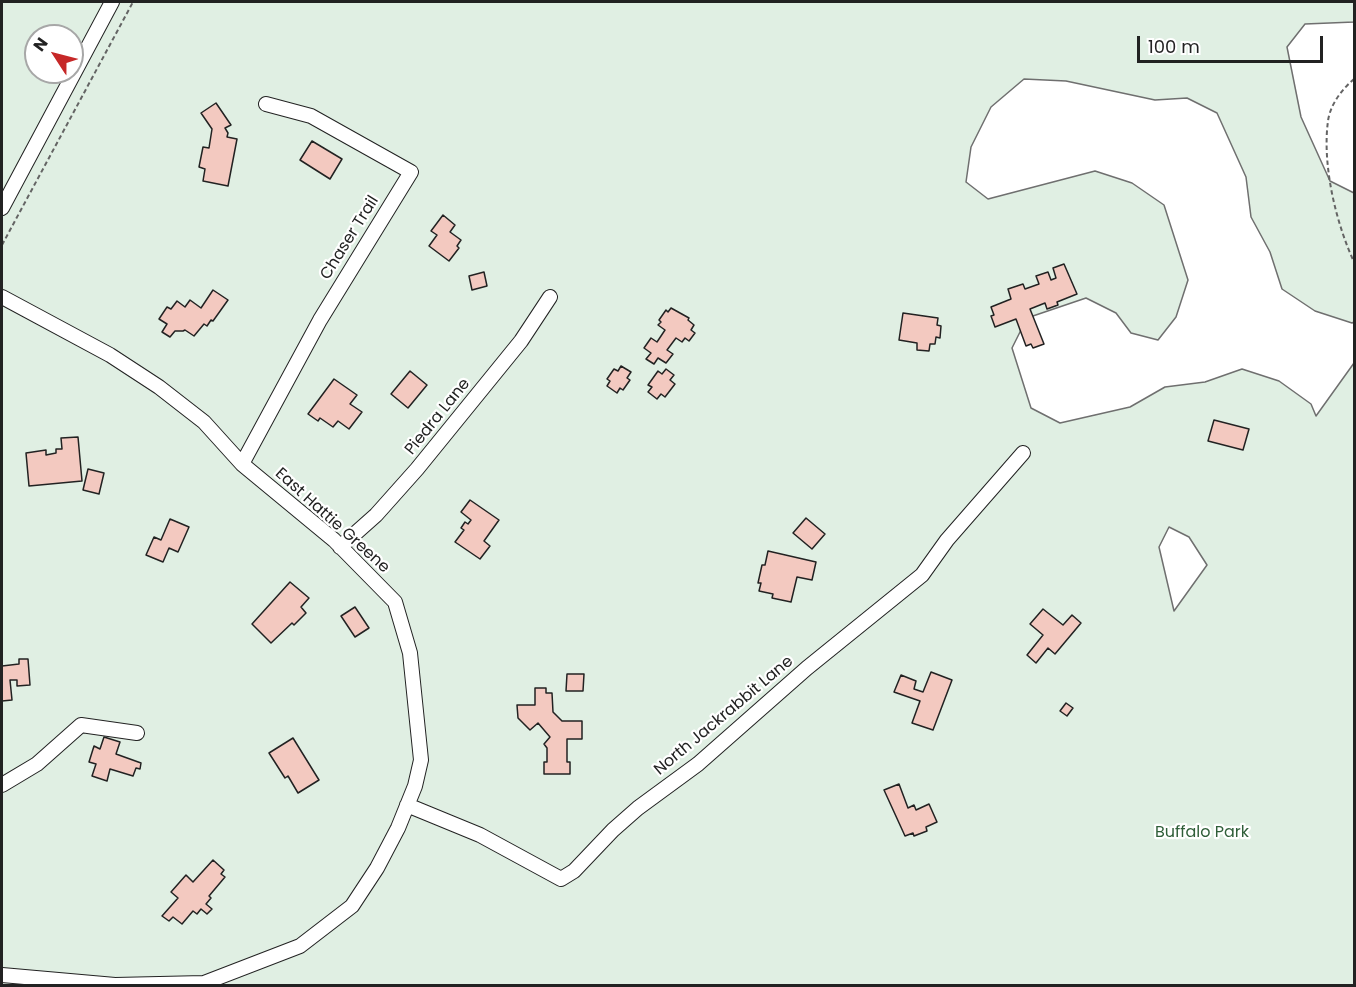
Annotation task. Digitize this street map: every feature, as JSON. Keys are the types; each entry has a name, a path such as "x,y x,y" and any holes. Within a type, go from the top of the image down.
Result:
{"street":[{"path":"2,208 112,2"},
{"name":"Chaser Trail","path":"242,464 320,320 411,172 311,116 266,104"},
{"name":"East Hattie Greene","path":"2,297 110,355 159,387 204,422 242,464 340,547 395,602 410,653 420,760 415,786 398,828 377,868 352,906 300,946 204,984 115,985 2,975"},
{"name":"Piedra Lane","path":"340,547 376,515 417,470 521,341 550,297"},
{"name":"North Jackrabbit Lane","path":"407,805 480,835 561,879 574,871 613,830 638,808 698,764 807,668 922,574 947,540 1023,453"},
{"path":"2,785 37,764 81,725 137,733"}],"path":[{"path":"2,244 133,2"},
{"path":"1354,79 1341,92 1332,109 1328,120 1327,153 1338,218 1354,262"}],"green space":[{"name":"Buffalo Park","path":"2,2 1354,2 1354,22 1305,24 1287,47 1301,117 1330,181 1354,193 1354,322 1352,323 1315,311 1282,289 1270,252 1251,217 1246,177 1217,113 1187,98 1155,100 1066,81 1024,79 991,107 971,147 966,182 988,199 1095,171 1132,183 1164,205 1188,280 1176,317 1158,340 1131,333 1116,313 1086,298 1027,318 1012,348 1031,408 1060,423 1130,407 1165,387 1205,382 1242,369 1279,381 1311,404 1316,416 1354,363 1354,985 2,986","holes":["1169,527 1189,537 1207,565 1174,611 1159,547"]}],"building":[{"path":"216,103 231,125 225,128 228,133 227,137 237,139 228,186 203,181 205,169 199,167 203,147 209,148 212,129 201,113"},
{"path":"312,141 342,159 330,179 300,160"},
{"path":"443,215 455,225 450,232 461,240 457,246 459,248 449,261 429,246 437,235 431,231"},
{"path":"1064,264 1077,294 1047,309 1045,303 1030,309 1044,344 1033,348 1031,344 1026,346 1016,319 995,327 991,307 1011,299 1008,289 1023,284 1025,289 1039,284 1036,276 1048,272 1051,280 1056,278 1053,268"},
{"path":"484,272 487,286 472,290 469,276"},
{"path":"213,290 228,300 207,326 204,324 194,336 185,330 175,331 170,337 162,332 167,324 159,319 167,307 171,309 177,301 185,307 190,300 201,308"},
{"path":"671,308 689,318 688,320 694,325 691,330 695,333 689,341 685,338 682,342 676,338 667,350 673,354 666,363 658,358 654,364 646,359 651,353 644,348 651,338 657,342 665,330 658,325 661,322 659,320 666,310 668,312"},
{"path":"903,313 938,318 937,325 941,326 940,338 936,337 935,344 930,344 929,351 917,350 917,343 899,340"},
{"path":"621,366 631,372 627,378 630,380 623,390 620,388 617,393 607,386 610,381 607,379 614,369 618,371"},
{"path":"666,369 674,375 670,380 675,384 665,397 661,394 657,399 648,392 652,387 648,385 658,371 662,374"},
{"path":"410,371 427,385 408,408 391,394"},
{"path":"334,379 357,395 350,404 362,412 349,429 338,421 333,427 320,418 318,421 308,414"},
{"path":"1214,420 1249,429 1243,450 1208,441"},
{"path":"78,437 82,481 29,486 26,453 46,450 46,455 56,453 56,449 62,449 61,438"},
{"path":"88,469 104,473 99,494 83,490"},
{"path":"470,500 499,520 484,541 490,546 480,559 455,542 464,530 461,528 465,522 468,524 471,520 461,512"},
{"path":"806,518 825,534 812,549 793,533"},
{"path":"170,519 189,527 178,552 169,548 163,562 146,555 154,537 161,540"},
{"path":"768,551 816,562 812,580 797,577 791,602 772,598 773,594 759,591 761,583 758,583 762,565 765,565"},
{"path":"290,582 309,598 301,607 306,613 271,643 252,624"},
{"path":"355,607 369,628 355,637 341,616"},
{"path":"1043,609 1063,625 1072,615 1081,623 1055,654 1048,648 1036,663 1027,655 1043,635 1030,624"},
{"path":"19,659 28,659 30,685 17,686 17,680 10,680 12,700 2,701 2,666 19,664"},
{"path":"931,672 952,680 933,730 912,723 920,701 894,692 901,675 916,681 914,689 923,692"},
{"path":"567,674 584,674 583,691 566,691"},
{"path":"535,688 546,688 546,693 552,693 553,712 562,721 582,721 582,739 567,739 567,762 570,762 570,774 544,774 547,748 544,744 550,737 538,723 530,730 518,718 517,705 535,705"},
{"path":"1066,703 1073,708 1067,716 1060,711"},
{"path":"104,737 120,742 116,754 141,763 140,769 136,768 133,776 110,769 107,781 92,776 96,764 89,762 94,746 100,749"},
{"path":"293,738 319,780 298,793 288,776 285,778 269,753"},
{"path":"899,784 908,808 914,805 916,810 929,804 937,822 926,827 927,831 914,836 913,833 905,836 884,790"},
{"path":"213,860 224,870 221,874 225,877 209,896 211,898 206,904 212,909 207,914 201,909 197,914 193,911 182,924 173,917 169,921 162,916 178,898 171,892 186,875 193,882"}]}
